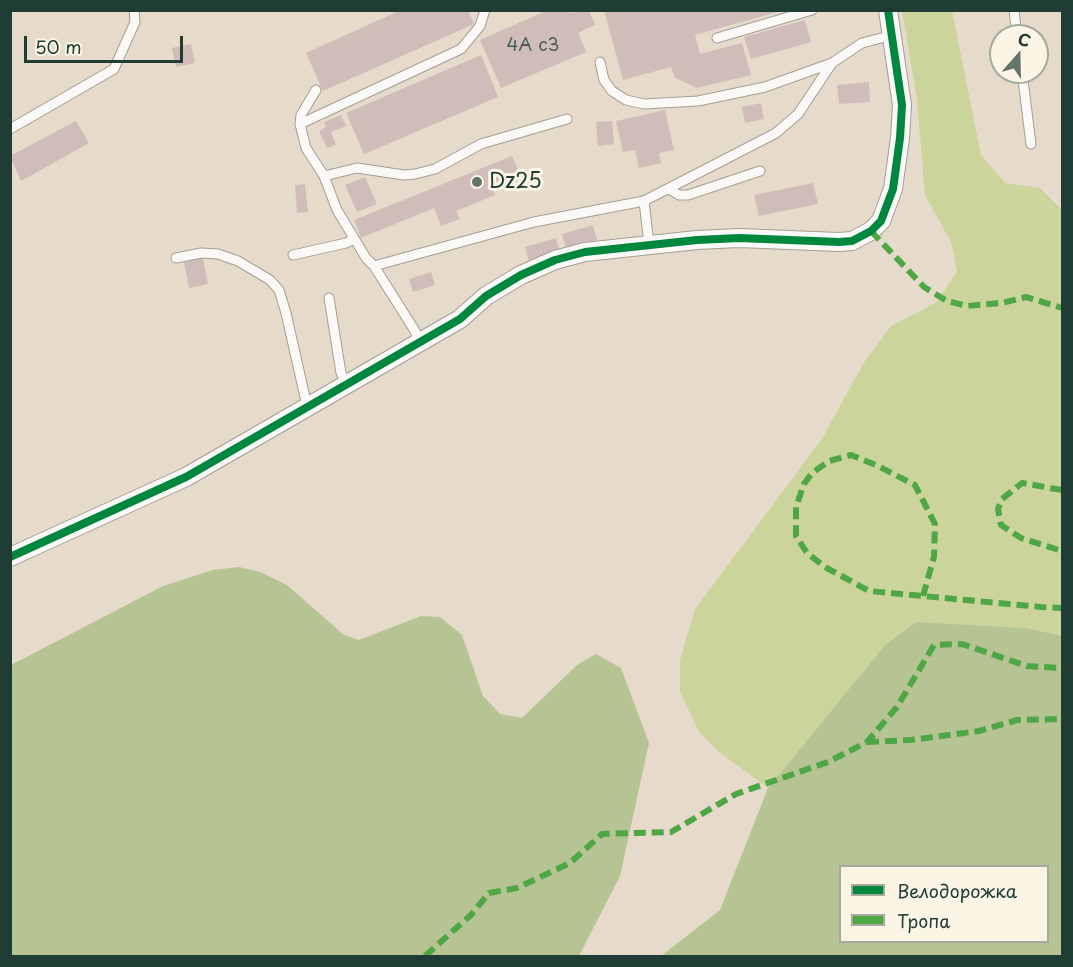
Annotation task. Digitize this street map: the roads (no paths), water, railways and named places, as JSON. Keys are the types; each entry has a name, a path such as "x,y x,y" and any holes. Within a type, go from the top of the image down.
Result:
{"street":[{"path":"10,557 186,477 307,405 419,344 460,319 486,296 521,275 555,260 585,252 649,244 739,237 839,243 852,241 871,231 881,220 889,202 898,161 902,105 888,10"}],"lane":[{"path":"10,129 114,69 135,22 134,10"},
{"path":"300,124 461,49 480,27 484,10"},
{"path":"717,38 812,10"},
{"path":"600,62 604,80 612,91 626,100 644,104 698,101 765,87 832,63 862,43 893,35"},
{"path":"374,267 534,222 644,201 735,156 788,125 832,63"},
{"path":"1024,84 1031,144"},
{"path":"316,90 304,108 300,124 306,148 324,176 337,210 415,331 419,344"},
{"path":"324,176 357,168 404,175 415,174 435,169 481,144 567,119"},
{"path":"669,189 678,195 688,195 760,171"},
{"path":"644,201 649,244"},
{"path":"293,255 346,243 354,238"},
{"path":"176,258 201,253 218,254 238,261 270,280 279,290 307,405"},
{"path":"329,297 341,373 346,383"}],"place":[{"name":"Dz25","path":"477,182"}]}
